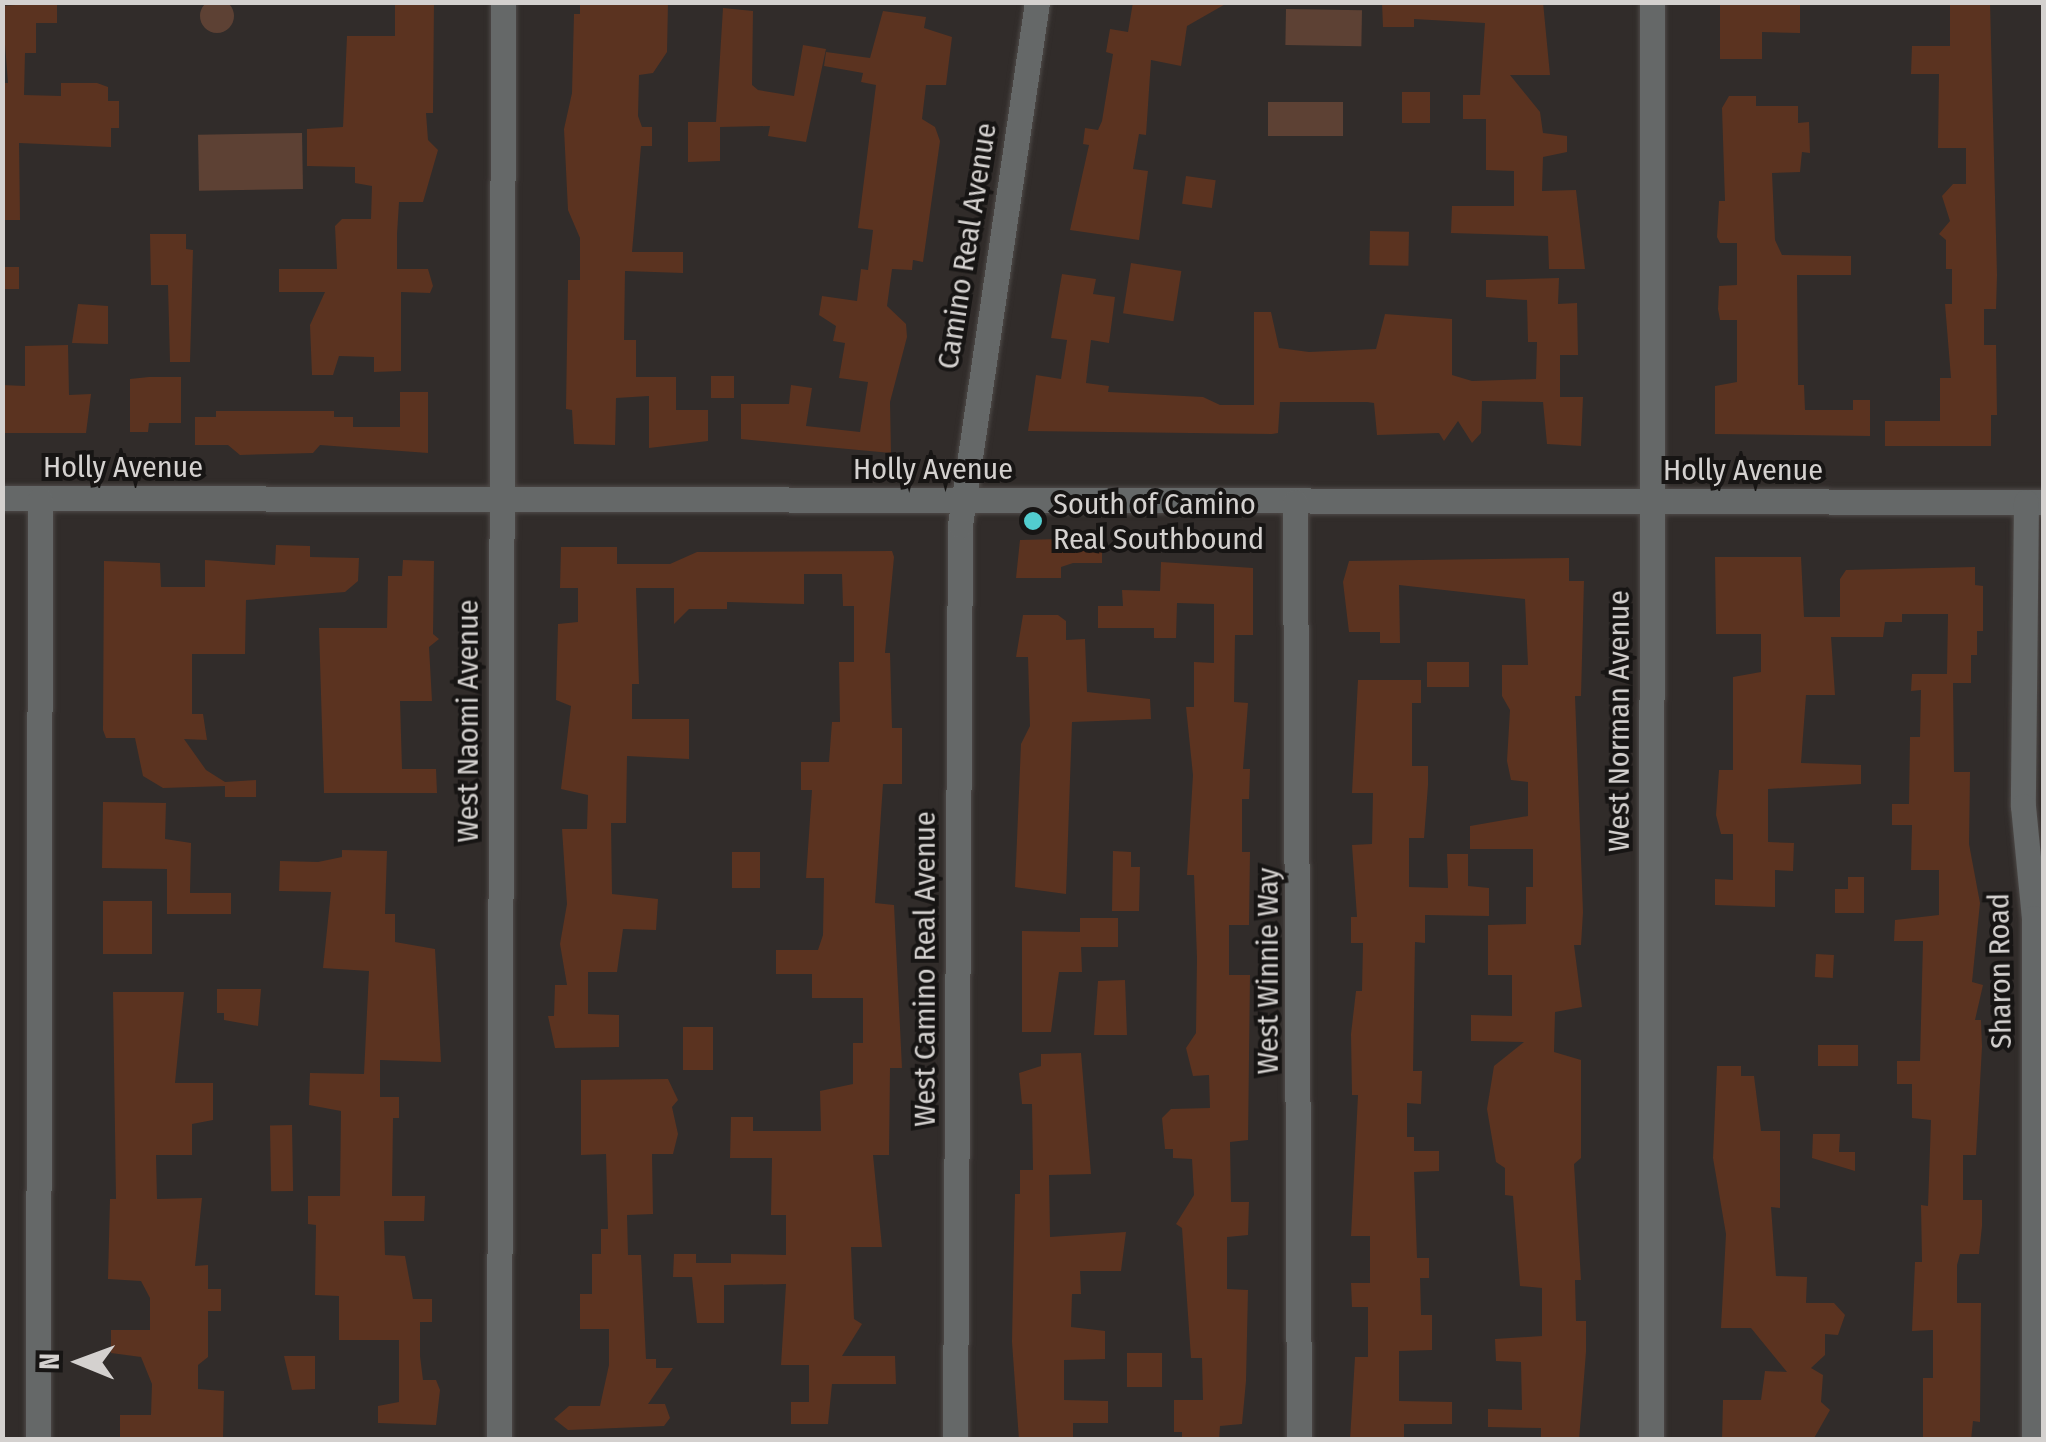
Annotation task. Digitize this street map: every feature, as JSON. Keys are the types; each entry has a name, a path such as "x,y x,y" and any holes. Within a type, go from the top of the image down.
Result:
{"street":[{"name":"West Naomi Avenue","path":"499,1440 503,2"},
{"name":"Camino Real Avenue","path":"962,500 1037,2"},
{"name":"West Norman Avenue","path":"1651,1440 1652,2"},
{"name":"Holly Avenue","path":"2,498 500,503 2034,502"},
{"path":"38,1440 40,500"},
{"name":"West Camino Real Avenue","path":"955,1440 962,500"},
{"name":"West Winnie Way","path":"1295,502 1299,1440"},
{"name":"Sharon Road","path":"2034,502 2023,806 2034,918 2034,1440"}],"shaded area":[{"path":"217,-1 229,4 234,16 229,28 217,33 205,28 200,16 205,4"},
{"path":"1286,9 1362,10 1361,46 1285,45"},
{"path":"1268,102 1343,102 1343,136 1268,136"},
{"path":"302,133 303,189 199,191 198,135"}],"building":[{"path":"57,2 57,23 36,23 36,53 25,53 24,95 61,96 61,83 97,83 108,87 108,101 119,101 119,128 111,128 111,147 19,143 20,220 2,220 2,83 8,83 2,6"},
{"path":"395,2 434,2 433,113 426,113 428,140 438,150 423,202 399,202 397,234 397,269 428,269 433,286 430,293 401,292 401,371 374,372 374,357 339,356 333,375 312,375 310,325 325,292 279,292 279,269 337,269 335,226 342,219 371,219 372,186 355,183 355,167 307,166 307,129 343,127 347,36 395,36"},
{"path":"580,2 668,2 667,52 653,73 639,75 638,116 642,127 652,127 652,146 641,146 632,252 683,252 683,273 625,271 624,340 636,340 636,377 676,377 676,410 708,410 708,441 649,448 649,396 616,398 615,445 574,444 572,410 566,409 568,280 580,280 580,238 568,210 564,129 572,93 574,14 580,14"},
{"path":"1133,2 1229,2 1187,26 1181,66 1151,60 1146,135 1139,134 1133,169 1148,171 1139,240 1070,230 1089,145 1083,144 1085,128 1098,130 1102,121 1113,54 1106,52 1110,29 1128,32"},
{"path":"1382,2 1543,2 1550,75 1510,75 1540,112 1543,133 1567,136 1567,152 1543,157 1542,191 1576,190 1585,269 1549,269 1548,236 1451,233 1452,206 1514,206 1514,171 1486,170 1486,119 1463,119 1463,95 1480,95 1485,23 1414,19 1414,27 1383,27"},
{"path":"1720,2 1800,2 1800,33 1762,32 1762,59 1720,59"},
{"path":"1950,2 1990,2 1997,275 1996,309 1984,309 1984,345 1996,345 1997,415 1991,415 1991,446 1885,446 1885,421 1940,421 1940,378 1951,378 1945,304 1952,304 1952,269 1946,269 1946,240 1939,234 1950,221 1942,196 1953,184 1966,184 1966,148 1938,148 1939,74 1911,74 1912,46 1950,46"},
{"path":"723,8 753,11 752,85 758,90 794,96 803,45 826,49 806,142 768,136 770,126 720,127 720,161 688,162 688,122 716,122"},
{"path":"883,11 926,17 924,28 952,37 946,85 926,85 922,119 935,127 940,141 923,262 913,260 912,270 892,269 887,306 906,324 907,337 890,402 891,453 741,439 741,404 789,404 791,385 812,388 806,426 860,432 868,382 839,378 845,343 833,341 836,326 819,315 822,296 857,301 861,269 868,270 873,230 858,228 876,85 861,82 863,73 824,66 826,52 870,58"},
{"path":"1402,92 1430,92 1430,123 1402,123"},
{"path":"1729,96 1756,96 1756,106 1798,106 1798,123 1809,122 1810,153 1802,152 1800,172 1772,173 1775,240 1782,255 1851,256 1851,275 1797,275 1798,385 1804,385 1805,410 1853,410 1853,400 1870,400 1870,436 1715,434 1715,386 1737,382 1737,320 1720,320 1718,309 1719,286 1737,285 1737,243 1720,243 1717,237 1719,201 1725,201 1722,108"},
{"path":"1186,176 1216,180 1212,208 1182,204"},
{"path":"1370,231 1409,232 1408,266 1369,265"},
{"path":"150,234 186,234 186,249 193,250 190,362 170,362 168,285 151,285"},
{"path":"1131,263 1181,271 1173,321 1123,313"},
{"path":"2,267 19,267 19,289 2,289"},
{"path":"1062,274 1096,279 1093,294 1115,297 1109,343 1091,340 1086,383 1109,386 1108,392 1203,397 1220,405 1254,405 1254,312 1271,312 1279,348 1309,352 1376,349 1385,314 1452,319 1452,375 1472,381 1536,379 1537,342 1528,342 1527,300 1486,297 1486,280 1559,278 1558,304 1577,303 1578,355 1560,355 1560,397 1583,397 1581,446 1547,444 1543,402 1482,401 1481,433 1472,443 1458,421 1444,441 1439,433 1377,435 1374,403 1367,402 1280,402 1278,433 1272,434 1028,431 1036,375 1061,379 1067,340 1051,338"},
{"path":"78,304 108,306 108,344 72,343"},
{"path":"68,345 69,395 91,394 86,433 5,433 2,385 25,386 25,346"},
{"path":"711,376 734,376 734,398 711,398"},
{"path":"181,377 181,423 149,423 148,432 130,432 130,379"},
{"path":"400,392 428,392 428,453 320,445 313,453 240,455 228,445 195,445 195,417 216,417 216,411 334,411 334,417 353,417 353,427 400,427"},
{"path":"1102,538 1102,563 1061,567 1061,578 1016,578 1020,540"},
{"path":"276,545 310,546 310,557 359,558 358,581 345,592 246,600 245,654 192,654 192,714 203,714 207,740 184,739 206,770 225,782 256,780 256,797 225,797 225,786 163,788 143,776 135,738 106,738 103,730 104,561 160,563 161,587 205,587 205,560 275,565"},
{"path":"561,547 617,547 617,564 670,564 697,552 892,551 894,557 885,653 890,653 892,728 902,728 902,784 883,784 875,903 894,905 902,1068 890,1068 889,1155 873,1155 882,1247 851,1247 854,1319 862,1324 842,1356 895,1356 896,1384 832,1384 828,1424 791,1424 791,1402 809,1402 809,1365 781,1365 786,1284 724,1285 724,1323 697,1323 692,1277 673,1277 674,1254 696,1254 696,1263 731,1263 731,1254 786,1255 786,1215 771,1215 772,1158 730,1158 731,1117 753,1117 753,1131 821,1131 820,1091 853,1084 853,1043 863,1043 863,998 812,998 812,974 776,974 776,950 818,950 823,935 824,878 806,878 812,790 801,790 801,762 829,762 832,722 840,722 839,662 854,662 854,606 843,606 842,574 804,574 804,604 727,602 727,609 689,609 674,624 674,588 636,588 639,684 632,684 632,719 689,719 689,759 627,756 626,823 611,823 612,894 658,899 656,930 623,929 617,972 588,972 588,1014 619,1015 619,1047 555,1048 548,1016 554,1016 555,985 567,985 560,944 567,904 562,829 587,829 588,795 561,789 571,706 556,700 558,624 578,622 578,588 560,588"},
{"path":"1715,557 1801,557 1804,617 1840,617 1840,579 1846,570 1975,567 1975,585 1983,586 1983,631 1977,631 1977,655 1971,655 1971,683 1953,683 1954,772 1970,772 1969,844 1980,903 1972,982 1983,985 1975,1020 1981,1020 1982,1047 1976,1155 1963,1155 1963,1200 1982,1200 1982,1226 1979,1254 1960,1254 1957,1265 1957,1303 1981,1303 1980,1422 1973,1421 1971,1440 1923,1440 1923,1378 1933,1378 1933,1330 1912,1331 1915,1262 1922,1262 1921,1205 1928,1206 1931,1120 1912,1118 1912,1084 1897,1084 1897,1061 1920,1061 1923,941 1894,941 1895,920 1939,915 1939,870 1911,870 1912,825 1892,825 1892,804 1909,804 1910,737 1920,737 1921,690 1911,691 1912,674 1947,674 1948,614 1902,614 1902,622 1885,622 1883,637 1831,637 1835,695 1806,695 1801,763 1861,765 1861,784 1768,789 1768,842 1794,843 1793,871 1775,870 1775,907 1715,905 1715,879 1733,880 1733,834 1721,834 1716,815 1719,770 1733,770 1733,677 1761,672 1761,634 1716,634"},
{"path":"1569,558 1569,581 1584,581 1581,696 1575,696 1583,912 1581,945 1574,945 1582,1007 1555,1012 1554,1052 1581,1060 1581,1158 1574,1164 1581,1280 1575,1280 1576,1321 1586,1321 1586,1352 1579,1440 1541,1440 1541,1428 1488,1427 1488,1409 1522,1410 1521,1362 1496,1361 1495,1339 1542,1336 1542,1288 1520,1286 1513,1196 1505,1195 1505,1168 1496,1162 1487,1109 1494,1066 1524,1042 1471,1041 1471,1015 1512,1016 1512,975 1488,975 1488,925 1526,924 1526,887 1533,887 1533,849 1470,849 1470,826 1528,816 1528,782 1511,780 1507,761 1510,710 1502,696 1502,665 1528,665 1525,599 1399,585 1400,643 1380,643 1380,632 1349,632 1343,582 1349,561"},
{"path":"403,560 434,561 433,634 439,639 429,647 432,701 400,701 402,769 436,769 437,793 324,793 319,628 387,628 388,576 402,576"},
{"path":"1161,562 1253,568 1253,635 1235,635 1234,702 1248,703 1243,769 1250,769 1249,799 1242,799 1242,852 1250,852 1249,925 1229,925 1229,975 1250,975 1248,1140 1230,1142 1231,1202 1249,1202 1248,1235 1227,1237 1227,1289 1248,1290 1246,1381 1242,1424 1220,1426 1219,1440 1182,1440 1182,1432 1174,1432 1174,1400 1203,1400 1202,1358 1191,1358 1182,1228 1176,1224 1194,1195 1192,1159 1173,1158 1173,1149 1165,1149 1162,1118 1171,1109 1210,1108 1209,1075 1193,1076 1186,1048 1196,1033 1197,958 1194,875 1187,875 1193,775 1186,707 1194,707 1194,662 1214,663 1214,604 1177,603 1176,638 1154,638 1154,628 1098,628 1098,606 1123,606 1122,590 1160,591"},
{"path":"1023,615 1058,615 1066,621 1066,640 1085,639 1087,692 1150,699 1151,719 1072,722 1066,894 1015,887 1021,744 1030,726 1028,657 1016,657"},
{"path":"1427,662 1469,662 1469,687 1427,687"},
{"path":"1358,680 1421,680 1421,703 1412,703 1412,766 1428,766 1428,785 1424,838 1409,838 1409,887 1448,888 1447,854 1468,854 1468,886 1489,888 1489,916 1425,915 1425,943 1415,942 1413,1071 1422,1071 1421,1104 1407,1103 1407,1137 1414,1137 1414,1151 1439,1151 1439,1171 1414,1172 1417,1258 1429,1258 1429,1278 1420,1278 1421,1315 1432,1315 1432,1350 1399,1351 1399,1401 1452,1402 1452,1424 1404,1424 1404,1440 1350,1440 1355,1357 1368,1357 1368,1307 1352,1307 1351,1283 1370,1283 1370,1236 1351,1236 1358,1095 1352,1095 1351,1034 1356,991 1362,991 1363,943 1351,943 1351,917 1357,917 1352,845 1372,844 1373,793 1352,793"},
{"path":"103,802 166,803 165,839 191,843 190,893 231,893 231,914 167,914 167,869 102,868"},
{"path":"342,850 387,851 385,914 395,914 395,942 435,949 441,1062 380,1060 380,1097 399,1097 399,1118 393,1118 392,1196 425,1196 424,1221 384,1221 385,1255 405,1256 413,1299 432,1299 432,1322 420,1322 420,1356 423,1380 436,1380 440,1390 436,1425 378,1423 378,1406 399,1402 399,1340 339,1340 339,1296 315,1295 316,1225 308,1224 308,1196 340,1196 341,1111 309,1105 310,1073 364,1074 369,971 323,968 331,892 279,891 280,861 318,862 342,857"},
{"path":"1113,851 1131,852 1131,867 1140,867 1139,911 1112,911"},
{"path":"732,852 760,852 760,888 732,888"},
{"path":"1848,877 1864,877 1864,913 1835,913 1835,889 1848,889"},
{"path":"103,901 152,901 152,954 103,954"},
{"path":"1080,918 1118,918 1118,947 1081,947 1082,972 1059,972 1051,1032 1022,1032 1022,931 1080,932"},
{"path":"1816,954 1834,955 1833,978 1815,977"},
{"path":"1125,980 1127,1035 1094,1035 1098,981"},
{"path":"217,989 261,989 258,1026 224,1020 224,1013 217,1013"},
{"path":"113,992 184,992 175,1083 213,1083 213,1120 192,1124 192,1155 156,1155 157,1199 202,1198 195,1266 208,1265 208,1289 221,1289 221,1311 208,1311 208,1357 198,1365 198,1389 224,1391 223,1440 120,1440 120,1415 151,1415 152,1384 141,1357 111,1353 111,1330 150,1330 150,1298 141,1281 108,1279 110,1199 116,1199"},
{"path":"683,1027 713,1027 713,1070 683,1070"},
{"path":"1818,1045 1858,1045 1858,1066 1818,1066"},
{"path":"1081,1053 1091,1174 1049,1175 1050,1237 1126,1232 1121,1271 1080,1271 1081,1294 1072,1294 1071,1327 1105,1331 1105,1359 1064,1360 1064,1400 1108,1401 1108,1423 1073,1423 1073,1440 1019,1440 1012,1342 1015,1194 1020,1194 1020,1170 1033,1170 1032,1104 1022,1104 1019,1073 1041,1066 1041,1054"},
{"path":"1717,1066 1741,1066 1741,1076 1754,1076 1761,1131 1780,1131 1780,1208 1771,1207 1776,1276 1807,1277 1806,1303 1834,1303 1845,1315 1838,1335 1825,1334 1825,1355 1811,1368 1823,1375 1821,1402 1830,1410 1813,1440 1722,1440 1723,1400 1761,1400 1765,1371 1787,1372 1751,1328 1721,1328 1726,1234 1713,1158"},
{"path":"668,1079 678,1100 672,1107 678,1134 673,1154 652,1154 653,1214 627,1215 628,1255 641,1255 646,1359 656,1359 656,1368 673,1368 648,1404 665,1404 670,1418 664,1426 568,1430 554,1419 569,1406 600,1406 609,1365 609,1329 580,1329 580,1294 592,1294 592,1254 601,1254 601,1229 608,1229 606,1154 581,1155 581,1080"},
{"path":"270,1125 292,1125 293,1191 271,1191"},
{"path":"1813,1134 1840,1134 1839,1152 1855,1152 1855,1171 1812,1158"},
{"path":"1127,1353 1162,1353 1162,1387 1127,1387"},
{"path":"284,1356 315,1356 315,1389 292,1390"}],"place":[{"name":"South of Camino Real Southbound","path":"1033,521"}]}
